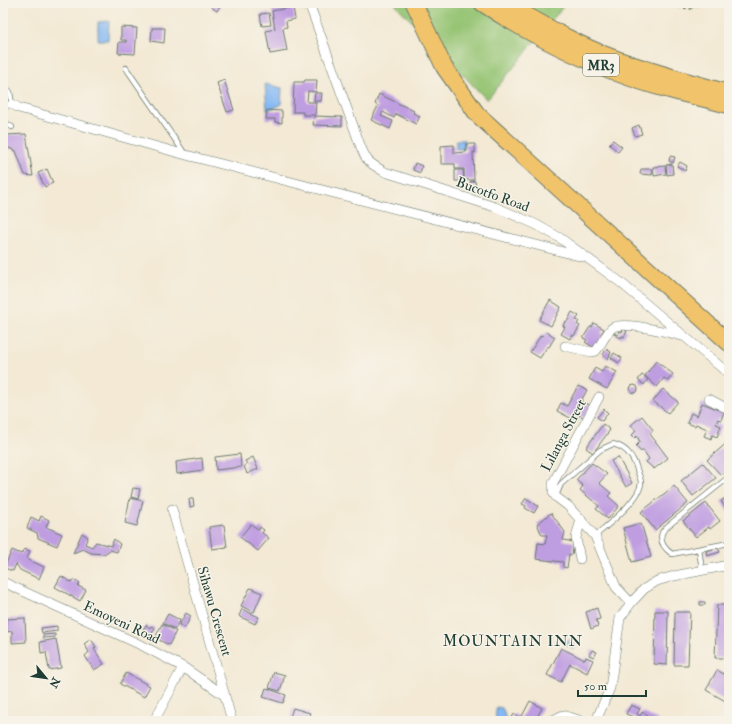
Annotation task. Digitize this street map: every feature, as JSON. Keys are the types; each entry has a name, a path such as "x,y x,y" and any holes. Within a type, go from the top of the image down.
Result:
{"highway":[{"path":"414,3 444,67 477,114 729,343"},
{"name":"MR3","path":"482,3 502,17 560,47 618,73 687,95 729,105"},
{"name":"MR3","path":"505,3 552,30 611,57 679,79 729,92"}],"street":[{"name":"Bucotfo Road","path":"307,4 364,156 370,164 385,172 495,207 534,224 560,238 620,282 729,374"},
{"path":"12,104 25,110 186,155 588,259"},
{"path":"565,346 592,352 596,351 612,328 621,325 684,336"},
{"name":"Lilanga Street","path":"556,497 552,492 553,483 599,397"},
{"path":"709,399 729,408"},
{"path":"556,497 568,506 595,536 616,587 631,603"},
{"name":"Sihawu Crescent","path":"172,509 232,721"},
{"path":"580,559 576,538 581,519"},
{"path":"596,721 610,688 620,618 631,603 644,589 657,582 674,576 729,565"},
{"name":"Emoyeni Road","path":"3,582 143,646 183,667 224,695"},
{"path":"154,721 183,667"},
{"path":"551,721 563,715 582,721"}],"lane":[{"path":"126,68 186,155"},
{"path":"3,83 10,92 12,104 6,106 3,111"},
{"path":"3,117 7,124 12,127"},
{"path":"556,497 561,484 600,450 613,444 622,447 632,457 641,484 638,493 632,502 595,536"},
{"path":"729,477 669,525 662,533 662,543 672,554 729,543"},
{"path":"699,549 702,570"}],"path":[{"path":"648,3 690,9 707,3"}],"green space":[{"path":"394,3 566,3 487,100"}],"water":[{"path":"109,21 108,40 98,40 98,22"},
{"path":"265,84 282,88 281,105 267,110"},
{"path":"456,140 465,140 464,149 456,149"},
{"path":"570,640 576,644 574,650 565,645 566,641"},
{"path":"497,707 502,708 507,721 497,721"}],"building":[{"path":"214,3 222,3 217,11 211,7"},
{"path":"293,7 295,19 286,21 287,27 283,28 287,51 270,54 266,31 275,29 272,11"},
{"path":"269,13 271,25 262,26 260,14"},
{"path":"121,27 137,28 135,54 118,53 119,42 126,42 126,40 121,40"},
{"path":"152,28 165,28 164,43 151,41"},
{"path":"224,80 234,110 227,112 217,83"},
{"path":"305,80 317,80 316,92 308,91 307,102 316,102 315,115 303,115 303,112 293,112 294,82 304,82"},
{"path":"315,93 322,93 321,101 314,101"},
{"path":"379,94 414,111 413,113 420,116 416,124 396,114 394,118 383,112 381,116 393,121 390,129 371,120 378,106 375,104"},
{"path":"267,110 282,111 282,123 275,122 275,119 266,119"},
{"path":"314,116 342,117 342,126 313,125"},
{"path":"639,125 642,134 635,136 632,128"},
{"path":"26,134 33,176 25,175 16,151 6,147 7,135"},
{"path":"613,140 622,147 618,152 609,144"},
{"path":"466,144 475,144 475,153 473,152 474,180 464,180 464,169 455,169 455,164 441,164 441,146 454,145 454,153 466,152"},
{"path":"670,156 675,157 673,163 669,161"},
{"path":"680,162 687,166 685,171 677,166"},
{"path":"415,163 422,166 420,173 413,170"},
{"path":"672,164 673,174 667,175 666,165"},
{"path":"665,166 666,174 654,176 653,167"},
{"path":"47,169 53,183 45,187 38,173"},
{"path":"641,169 652,169 652,175 640,174"},
{"path":"455,170 463,170 464,181 455,181"},
{"path":"475,181 476,187 471,187 470,182"},
{"path":"550,300 561,307 551,326 539,320"},
{"path":"572,312 579,316 576,320 579,321 577,324 580,326 574,336 572,335 570,339 561,334 565,327 563,326 565,321 567,322"},
{"path":"594,323 604,329 601,334 603,335 598,344 596,343 593,347 585,342 587,340 583,338"},
{"path":"623,329 627,331 624,337 622,336 621,338 614,334 618,335"},
{"path":"547,332 555,337 540,358 530,352 541,335 543,336"},
{"path":"606,349 611,352 608,359 603,355"},
{"path":"614,353 622,358 619,363 611,358"},
{"path":"656,361 673,374 668,381 664,378 657,387 645,376"},
{"path":"605,366 617,372 607,389 589,379 595,368 602,372"},
{"path":"642,375 648,379 644,385 638,380"},
{"path":"632,385 636,385 638,389 636,393 632,393 630,391 630,387"},
{"path":"578,386 587,390 581,401 591,406 584,418 579,415 576,421 557,411 561,403 567,406"},
{"path":"663,389 678,402 668,413 653,401"},
{"path":"702,403 724,412 721,420 718,419 716,424 721,426 717,437 712,435 711,439 704,436 707,429 696,424 695,426 687,423 691,413 697,416"},
{"path":"604,409 608,413 602,421 597,417"},
{"path":"642,416 653,430 650,434 668,458 654,469 646,462 649,459 643,450 641,452 636,446 640,442 637,436 635,438 632,435 636,431 631,425"},
{"path":"603,424 610,430 593,453 586,448"},
{"path":"729,441 729,469 721,475 707,460"},
{"path":"240,454 241,467 216,470 215,457"},
{"path":"253,457 258,469 247,474 244,466 247,464 245,461"},
{"path":"618,457 632,483 626,487 611,461"},
{"path":"202,458 203,470 177,474 176,462"},
{"path":"592,463 607,474 599,483 611,493 608,496 619,506 608,519 596,509 599,506 580,490 583,486 576,480"},
{"path":"703,463 716,478 693,496 681,481"},
{"path":"674,486 688,503 655,530 641,512"},
{"path":"133,488 140,489 138,499 131,497"},
{"path":"729,496 729,513 721,501"},
{"path":"130,498 143,501 137,526 125,523"},
{"path":"526,498 538,506 534,513 525,508 526,506 522,504"},
{"path":"189,499 193,499 194,506 190,507"},
{"path":"706,503 720,521 696,537 683,521"},
{"path":"551,513 565,532 563,540 574,542 572,555 569,554 567,568 563,567 563,562 536,559 538,543 545,544 547,535 542,535 537,524"},
{"path":"41,516 49,520 46,527 62,534 57,546 38,538 37,533 27,528 31,517 39,521"},
{"path":"641,523 651,557 632,562 623,528"},
{"path":"251,524 259,530 260,527 264,530 262,533 269,538 258,551 240,537"},
{"path":"224,525 227,547 212,549 209,527"},
{"path":"82,533 88,537 85,544 92,547 96,542 111,546 114,539 120,544 117,552 110,550 104,554 91,553 83,549 73,553"},
{"path":"718,548 720,552 707,556 706,551"},
{"path":"24,549 30,551 27,559 44,567 39,579 20,570 16,564 13,571 4,568 12,550 21,554"},
{"path":"61,576 69,581 72,582 73,580 80,583 78,586 86,590 80,601 55,587"},
{"path":"250,588 262,593 254,612 241,606"},
{"path":"700,602 705,602 705,605 700,605"},
{"path":"717,605 729,605 729,658 715,658"},
{"path":"597,608 600,619 596,620 598,626 591,629 586,612"},
{"path":"242,609 259,617 255,624 239,616"},
{"path":"655,611 668,611 667,665 654,664"},
{"path":"675,612 690,612 688,665 674,665"},
{"path":"186,613 191,616 185,628 179,625"},
{"path":"168,614 180,620 175,629 163,623"},
{"path":"25,618 26,642 12,643 12,631 7,632 6,619"},
{"path":"162,624 176,631 169,645 155,638"},
{"path":"146,625 150,628 151,626 155,628 150,637 142,631"},
{"path":"57,626 57,631 42,633 41,628"},
{"path":"55,634 55,637 43,638 43,635"},
{"path":"56,639 61,668 49,670 46,652 41,653 40,642"},
{"path":"91,639 96,647 94,649 104,664 94,670 85,656 89,652 84,644"},
{"path":"561,648 585,660 586,657 593,660 587,673 570,664 561,682 547,675"},
{"path":"592,650 597,652 594,657 589,655"},
{"path":"717,670 729,677 729,703 706,690"},
{"path":"274,672 285,675 280,691 269,688"},
{"path":"126,673 150,686 144,697 120,684"},
{"path":"266,688 286,695 283,703 263,697"},
{"path":"530,701 542,708 535,721 510,721 514,714 521,718"},
{"path":"631,705 640,709 637,714 640,716 642,712 658,720 638,721 638,719 626,714"},
{"path":"293,708 310,713 307,721 301,721 290,717"}],"district":[{"name":"MOUNTAIN INN","path":"513,641"}]}
